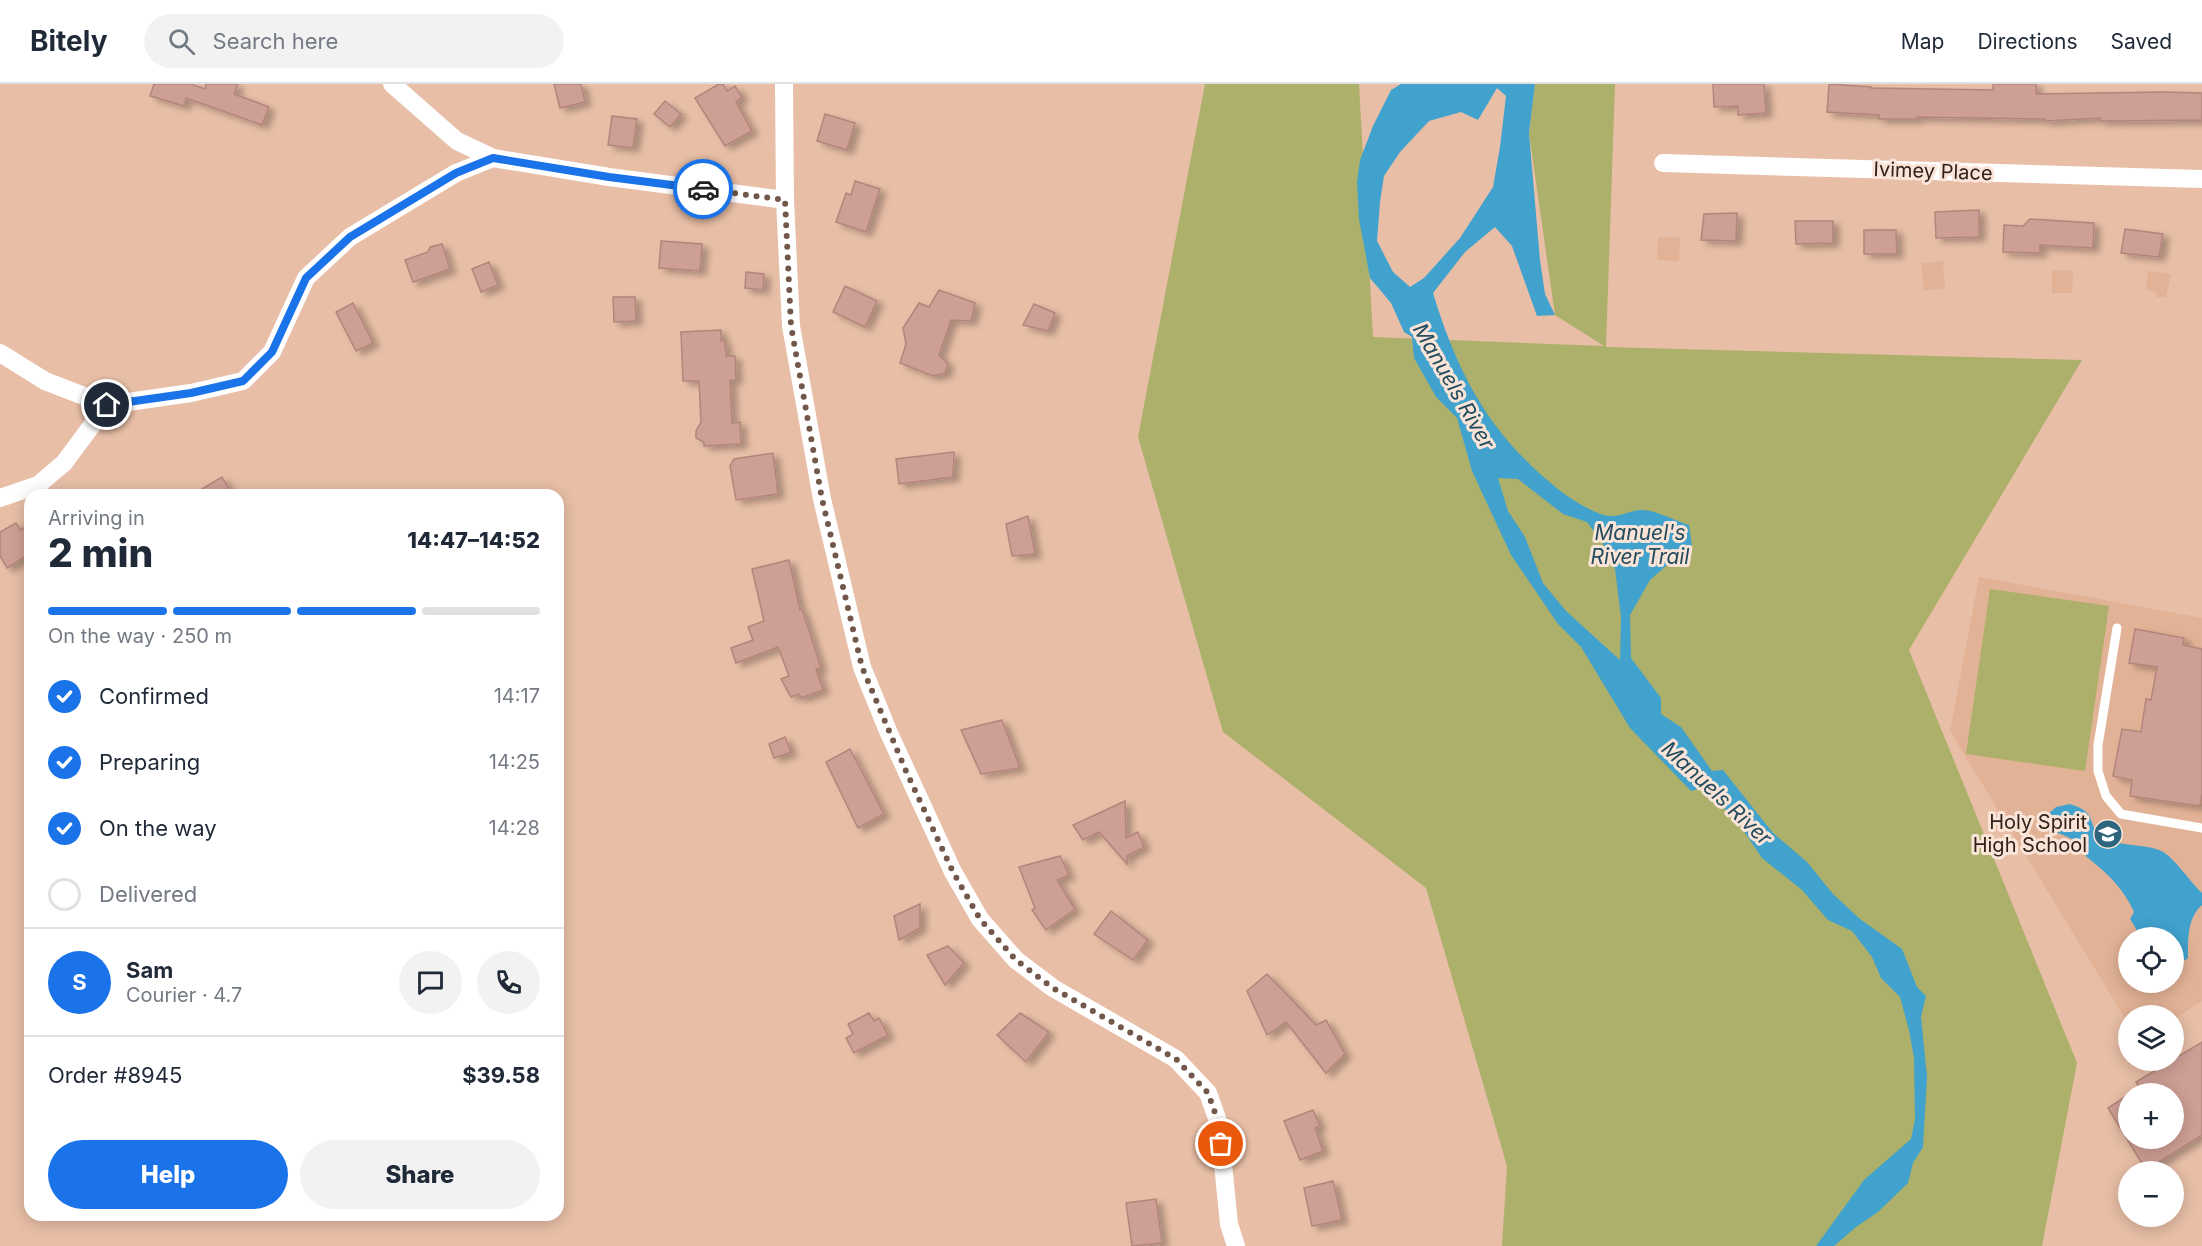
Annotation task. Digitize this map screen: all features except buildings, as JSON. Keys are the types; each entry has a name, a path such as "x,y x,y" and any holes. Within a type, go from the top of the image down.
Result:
{"street":[{"path":"392,84 457,141 493,158 609,177 785,200"},
{"path":"784,84 785,200 791,326 822,499 862,667 888,731 953,872 980,919 1016,960 1053,988 1176,1059 1208,1093 1219,1124 1229,1224 1236,1246"},
{"path":"0,353 45,381 107,405 191,393 243,381 272,352 306,278 350,237 456,173 493,158"},
{"name":"Ivimey Place","path":"1663,163 2202,178"},
{"path":"26,489 38,485 64,463 107,405"},
{"path":"0,498 24,490"}],"lane":[{"path":"2117,628 2098,745 2098,771 2106,796 2121,814 2202,828"}],"shaded area":[{"path":"1658,237 1680,238 1679,261 1657,260"},
{"path":"1943,261 1945,288 1924,291 1921,263"},
{"path":"2073,270 2072,293 2052,293 2052,271"},
{"path":"2148,271 2171,274 2166,297 2156,297 2157,293 2146,290"},
{"name":"Holy Spirit High School","path":"1979,577 2202,618 2202,1001 2184,1013 2184,1005 2118,1007 1950,731"}],"green space":[{"path":"1205,84 1359,84 1373,337 1604,346 1555,315 1529,133 1535,84 1615,84 1606,347 2082,360 1909,650 2077,1063 2042,1246 1502,1246 1507,1166 1426,888 1223,732 1138,437"},
{"path":"1990,589 2109,606 2085,771 1966,754"}],"water":[{"name":"Manuel's River Trail","path":"1401,84 1535,84 1529,133 1540,260 1545,294 1555,315 1537,316 1512,246 1495,227 1465,252 1433,293 1454,351 1479,402 1495,425 1534,468 1563,493 1582,506 1604,515 1614,516 1646,510 1689,525 1692,547 1685,558 1666,566 1650,580 1630,615 1631,658 1661,698 1661,714 1681,727 1712,771 1723,770 1773,833 1807,862 1833,894 1860,919 1902,949 1917,987 1926,996 1921,1017 1927,1077 1923,1147 1913,1163 1908,1183 1878,1212 1834,1246 1816,1246 1864,1180 1911,1139 1915,1119 1914,1058 1900,997 1881,978 1872,957 1852,931 1828,920 1802,890 1762,858 1735,818 1702,788 1691,791 1630,728 1581,647 1558,624 1511,555 1472,471 1457,418 1436,397 1414,358 1412,337 1404,332 1391,303 1370,278 1359,219 1357,182 1360,160 1373,126 1391,90","holes":["1497,88 1506,96 1493,187 1460,238 1424,278 1410,287 1393,272 1377,241 1384,176 1400,152 1429,121 1461,112 1478,120","1498,478 1518,479 1563,514 1587,522 1602,542 1615,569 1621,617 1620,660 1566,611 1543,583 1525,537 1508,511"]},
{"path":"2070,804 2079,807 2089,815 2098,833 2109,841 2153,848 2175,862 2202,893 2202,905 2193,916 2189,930 2188,958 2184,961 2184,927 2135,927 2130,919 2134,912 2114,882 2087,857 2078,843 2047,829 2044,818 2056,807"}],"way so far":[{"path":"703,189 785,200 791,326 822,499 862,667 888,731 953,872 980,919 1016,960 1053,988 1176,1059 1208,1093 1219,1124 1221,1144"}],"place":[{"name":"Holy Spirit High School","path":"2108,834"}],"route":[{"path":"107,405 191,393 243,381 272,352 306,278 350,237 456,173 493,158 609,177 703,189"}],"water label":[{"name":"Manuels River","path":"1454,386"},
{"name":"Manuels River","path":"1717,793"}]}
